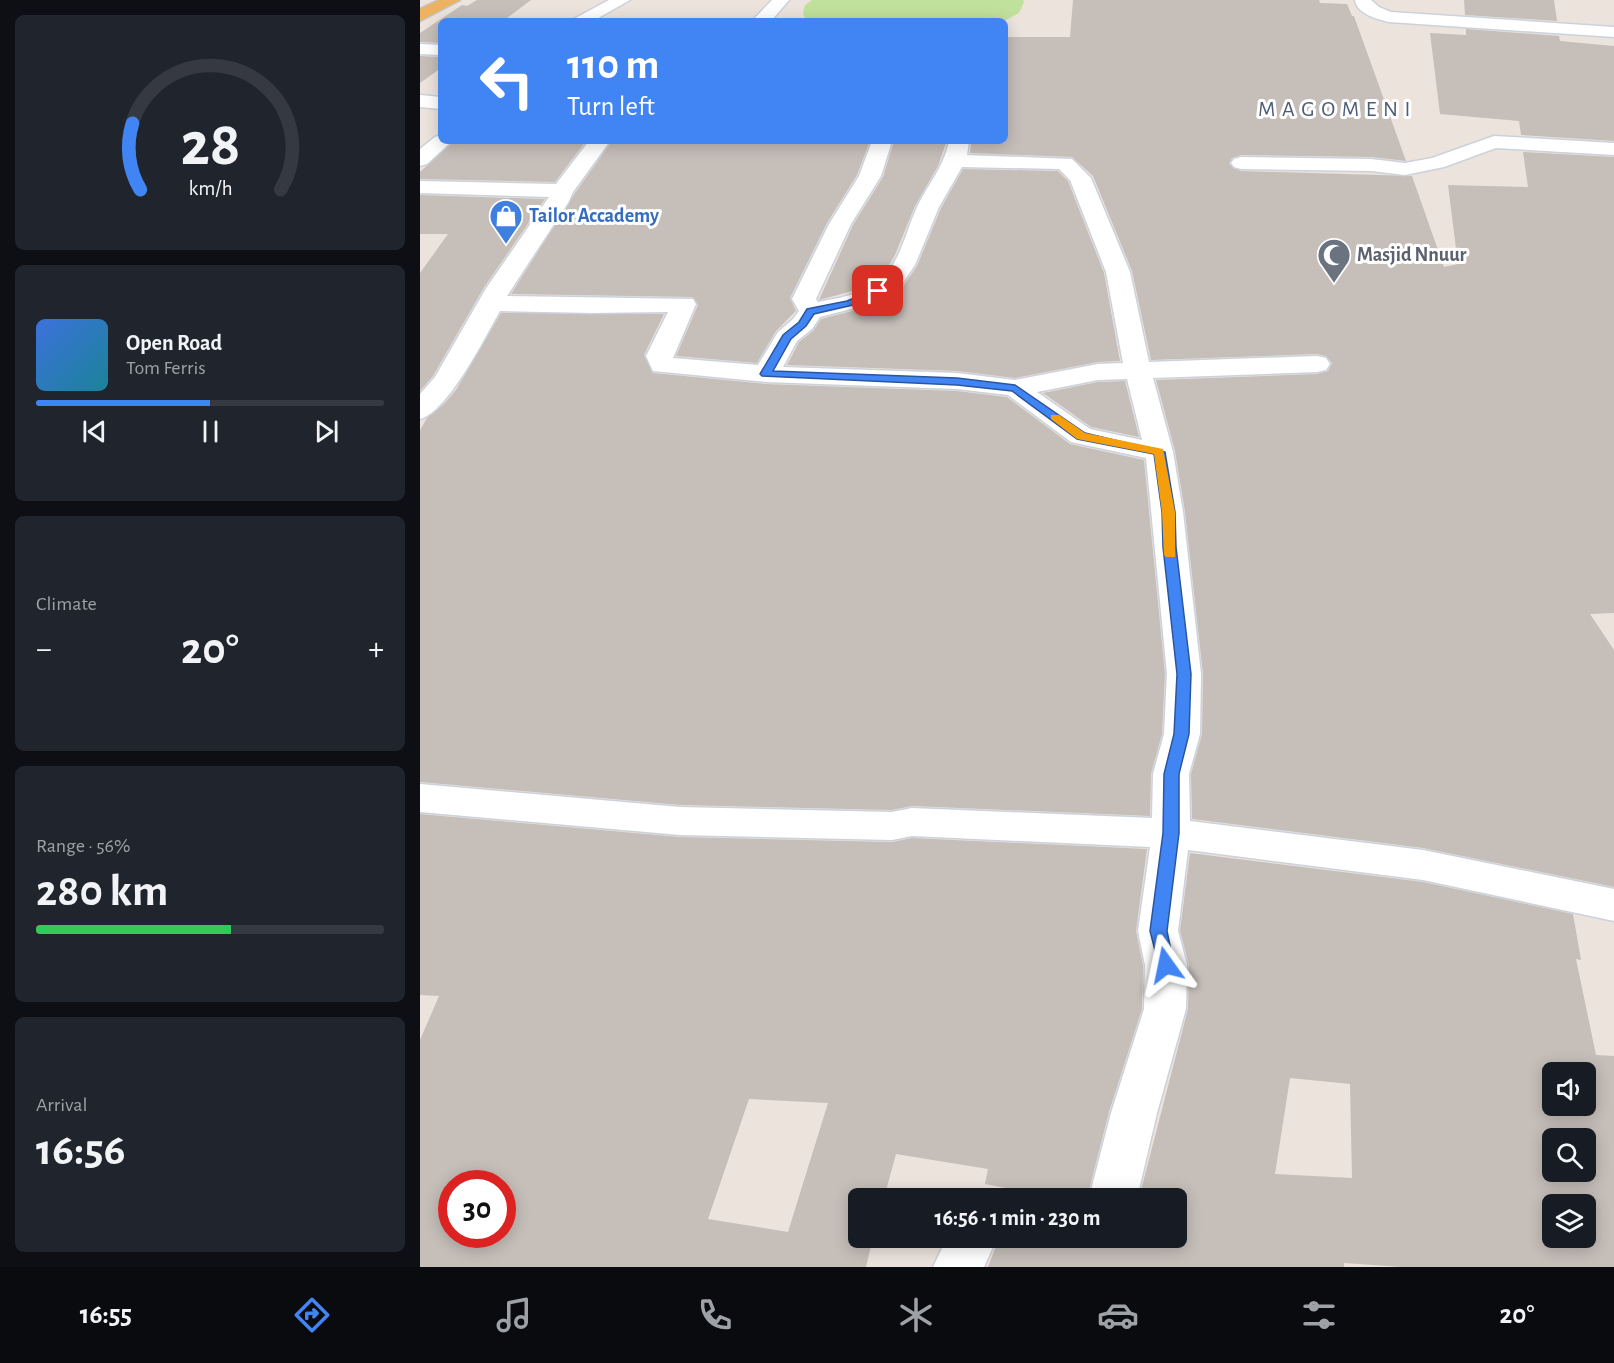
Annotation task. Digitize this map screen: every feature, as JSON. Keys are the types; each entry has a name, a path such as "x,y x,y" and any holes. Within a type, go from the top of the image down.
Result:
{"main road":[{"path":"420,4 429,0"},
{"path":"420,15 452,0"}],"street":[{"path":"585,18 622,0"},
{"path":"764,18 781,0"},
{"path":"1363,0 1363,4 1373,11 1389,17 1614,32"},
{"path":"420,49 438,50"},
{"path":"420,102 438,103"},
{"path":"1241,163 1371,165 1405,169 1437,163 1494,142 1614,149"},
{"path":"420,160 439,144"},
{"path":"420,411 446,381 492,303 497,290 557,203 562,191 598,144"},
{"path":"811,311 804,299 840,224 870,176 881,144"},
{"path":"766,374 787,338 803,324 811,311 850,303 892,283 957,151 1065,163 1074,170 1118,272 1159,452 1168,512 1184,674 1182,734 1171,774 1171,833 1158,931 1166,965 1165,1009 1134,1113 1115,1188"},
{"path":"420,187 562,191"},
{"path":"492,303 592,306 684,304 659,356 662,365 766,374 957,381 1015,388 1098,372 1317,364"},
{"path":"1015,388 1081,436 1159,452"},
{"path":"420,798 680,821 892,826 912,822 1171,833 1423,864 1614,906"},
{"path":"958,1267 968,1248"}],"green space":[{"path":"812,0 1023,0 1024,2 1019,13 1008,19 805,18 803,13 805,5"}],"building":[{"path":"477,0 531,0 507,18 442,18 462,5 467,6"},
{"path":"1073,0 1319,0 1320,3 1347,4 1354,16 1406,161 1371,157 1241,155 1232,158 1229,164 1241,171 1412,176 1444,267 1458,264 1448,185 1528,187 1523,152 1614,157 1614,613 1590,614 1614,650 1614,887 1423,848 1192,819 1191,774 1202,734 1203,674 1185,512 1175,451 1156,380 1317,374 1328,371 1332,363 1326,356 1317,354 1151,360 1132,271 1093,176 1072,157 970,153 971,144 1008,144 1008,37 1070,37"},
{"path":"1464,0 1554,0 1557,21 1465,15"},
{"path":"438,21 438,43 420,42 420,33"},
{"path":"1466,29 1559,36 1560,41 1614,46 1614,141 1521,135 1519,121 1440,114 1430,33 1466,35"},
{"path":"420,56 438,57 438,70 420,83"},
{"path":"451,144 584,144 555,182 420,179 420,172"},
{"path":"610,144 869,144 857,175 827,223 790,298 796,311 776,331 757,363 676,356 698,305 693,297 511,294 575,193"},
{"path":"893,144 946,144 938,166 915,206 895,255 885,272 864,288 819,300 853,225 883,177"},
{"path":"963,169 1058,171 1068,181 1104,273 1120,361 1098,362 1015,378 957,371 787,365 799,342 813,331 821,319 875,305 902,288 917,266 941,208"},
{"path":"420,195 545,199 483,289 433,376 420,391 420,273 448,234 420,234"},
{"path":"501,313 664,314 644,355 653,373 766,384 957,391 1007,397 1070,444 1144,460 1165,674 1162,734 1151,774 1150,816 912,806 892,810 680,805 420,782 420,430 427,418 456,390"},
{"path":"1125,381 1139,437 1091,427 1043,393 1098,382"},
{"path":"420,814 680,837 892,842 912,838 1147,849 1136,931 1143,965 1142,1009 1109,1112 1090,1188 1006,1188 985,1184 988,1169 896,1154 887,1188 848,1188 848,1248 871,1248 866,1267 420,1267 420,1040 439,996 420,995","holes":["749,1099 828,1103 788,1232 708,1219"]},
{"path":"1190,853 1423,882 1573,914 1581,960 1576,959 1596,1055 1614,1056 1614,1267 1402,1267 1344,1263 1344,1267 988,1267 995,1248 1187,1248 1187,1188 1142,1188 1188,1009 1189,965 1180,931","holes":["1290,1078 1350,1084 1352,1178 1275,1174"]}],"slow traffic":[{"path":"1055,417 1081,436 1159,452 1168,512 1171,555"}],"place":[{"name":"Tailor Accademy","path":"506,245"},
{"name":"Masjid Nnuur","path":"1334,284"}],"district":[{"name":"M A G O M E N I","path":"1335,109"}],"route":[{"path":"878,291 850,303 811,311 803,324 787,338 766,374 880,380 957,381 1015,388 1081,436 1159,452 1168,512 1184,674 1182,734 1171,774 1171,833 1158,931 1166,965"}]}
